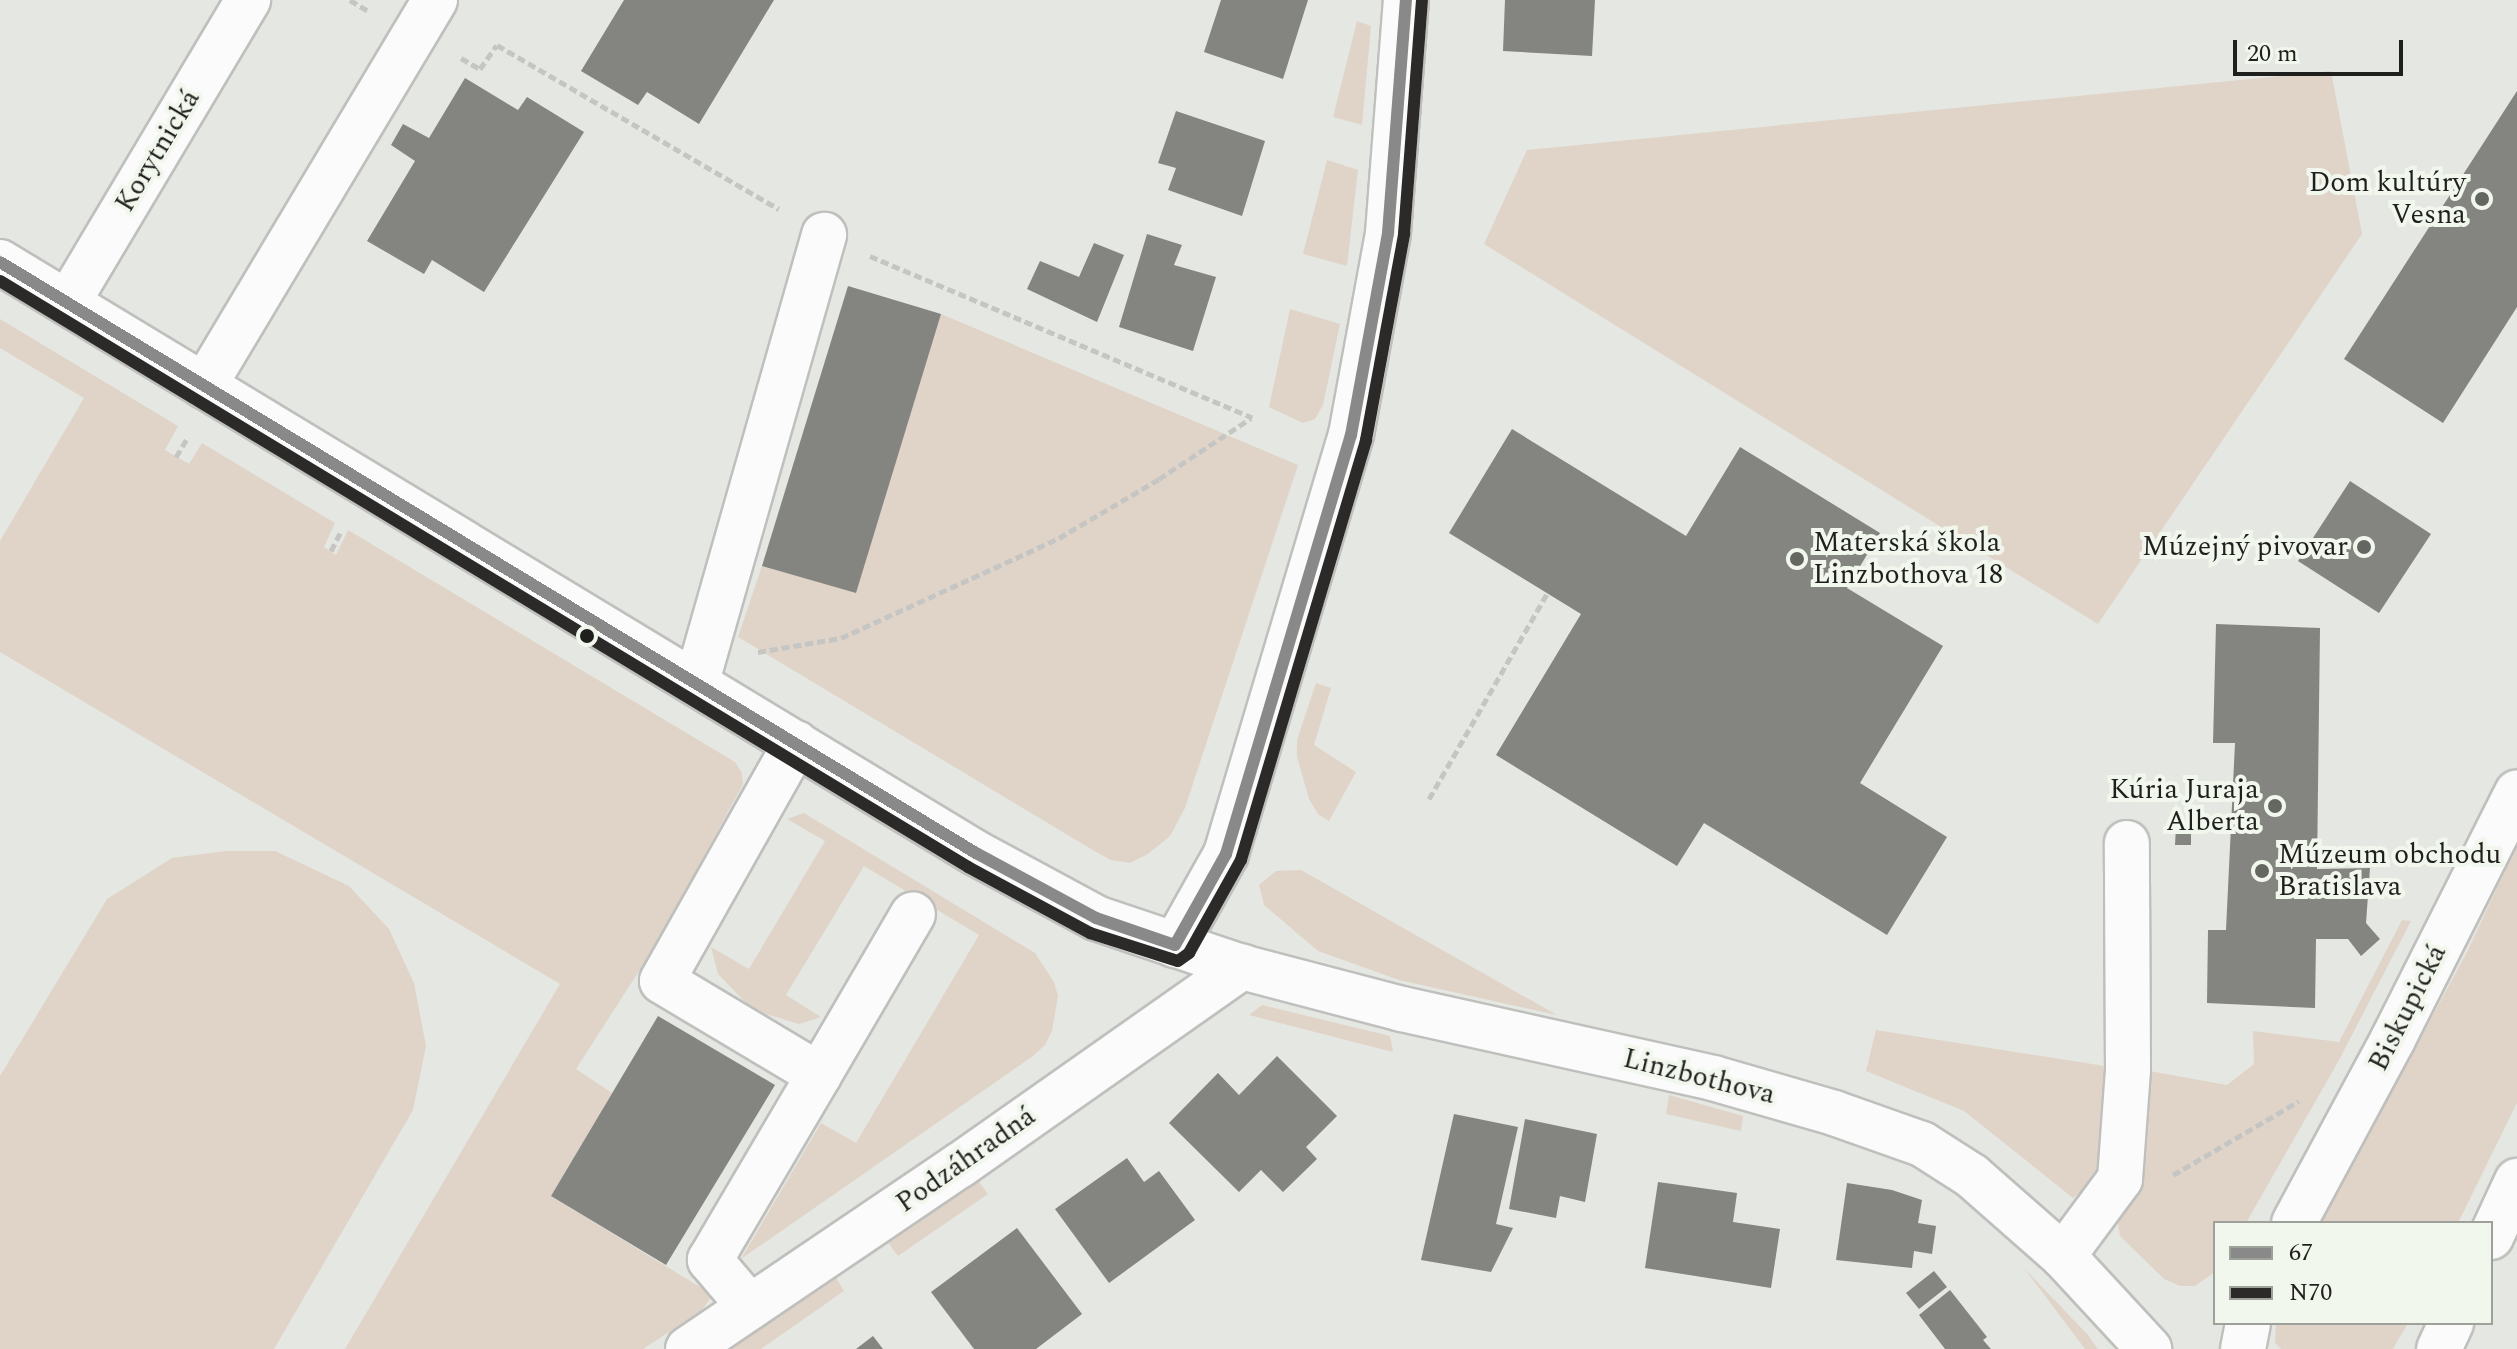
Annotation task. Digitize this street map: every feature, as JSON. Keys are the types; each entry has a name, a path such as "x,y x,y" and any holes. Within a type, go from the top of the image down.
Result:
{"street":[{"name":"Korytnická","path":"68,302 248,0"},
{"path":"200,406 435,0"},
{"path":"0,262 68,302 200,406 697,681 976,853 1096,918 1175,945 1226,854 1351,435 1388,233 1406,0"},
{"path":"697,681 824,235"},
{"path":"796,743 662,981 819,1075"},
{"name":"Biskupická","path":"2295,1221 2393,1039 2517,792"},
{"path":"2063,1256 2120,1179 2128,1069 2127,843"},
{"path":"750,1307 710,1260 913,914"},
{"name":"Linzbothova","path":"1175,945 1242,967 1402,1009 1713,1078 1834,1113 1922,1144 1972,1176 2063,1256 2149,1349"},
{"name":"Podzáhradná","path":"688,1349 960,1165 1242,967"},
{"path":"2493,1233 2517,1181"},
{"path":"2243,1349 2248,1325"},
{"path":"2439,1349 2450,1325"}],"path":[{"path":"176,457 200,406"},
{"path":"752,653 841,638 1059,538 1159,479 1252,417"},
{"path":"331,551 347,520"},
{"path":"1429,799 1547,594"},
{"path":"2170,1176 2307,1096"}],"shaded area":[{"path":"1357,21 1371,26 1362,125 1333,117"},
{"path":"2331,71 2362,234 2098,624 1484,244 1527,150"},
{"path":"1327,160 1358,170 1347,266 1303,254"},
{"path":"1290,309 1340,324 1323,405 1315,419 1303,423 1269,407"},
{"path":"941,314 1298,465 1185,808 1170,836 1148,854 1130,863 1111,860 1096,852 738,637 762,566"},
{"path":"0,319 178,426 165,450 189,464 202,443 335,523 324,547 336,555 348,530 735,762 742,773 743,784 659,940 576,1069 612,1093 551,1196 713,1295 701,1311 643,1349 345,1349 560,984 0,652 0,541 84,398 0,348"},
{"path":"1316,683 1331,688 1314,745 1356,772 1329,821 1318,814 1309,799 1297,757 1297,740"},
{"path":"804,813 1035,953 1054,982 1058,996 1052,1031 1045,1045 1033,1056 741,1259 821,1123 856,1143 979,935 864,866 786,995 821,1017 799,1024 766,1014 746,1003 718,974 711,947 749,969 825,841 787,819"},
{"path":"2517,845 2517,1103 2459,1221 2322,1221 2467,952"},
{"path":"226,851 275,851 349,886 389,929 414,983 426,1046 413,1110 274,1349 0,1349 0,1076 107,899 172,858"},
{"path":"1301,870 1557,1015 1399,980 1318,951 1264,905 1259,885 1276,871"},
{"path":"2402,920 2411,921 2338,1062 2247,1221 2213,1221 2213,1273 2195,1286 2180,1286 2164,1279 2120,1236 2117,1218 2121,1204 2145,1175 2144,1070 2227,1085 2254,1064 2253,1031 2339,1042"},
{"path":"1262,1005 1390,1036 1393,1052 1249,1015"},
{"path":"1876,1030 2111,1067 2106,1160 2091,1184 2073,1198 1964,1111 1866,1071"},
{"path":"1669,1095 1743,1116 1741,1131 1666,1114"},
{"path":"977,1179 988,1194 898,1256 887,1241"},
{"path":"2024,1268 2088,1335 2098,1349 2085,1349"},
{"path":"835,1276 844,1291 761,1349 728,1349"},
{"path":"2276,1325 2407,1325 2393,1349 2281,1349 2275,1343"}],"building":[{"path":"624,0 774,0 699,124 647,92 638,105 581,71"},
{"path":"1221,0 1308,0 1283,79 1204,52"},
{"path":"1505,0 1595,0 1592,56 1503,51"},
{"path":"465,78 518,110 527,97 584,132 484,292 432,260 424,274 367,241 415,161 391,145 403,124 429,138"},
{"name":"Dom kultúry Vesna","path":"2517,91 2517,307 2443,423 2344,359"},
{"path":"1176,111 1265,141 1242,216 1168,190 1176,168 1158,163"},
{"path":"1147,234 1182,245 1174,265 1216,277 1193,351 1119,327"},
{"path":"1094,243 1124,255 1097,322 1027,289 1040,261 1079,277"},
{"path":"848,286 941,314 856,593 762,566"},
{"path":"1512,429 1686,536 1740,447 1880,533 1847,588 1943,646 1860,783 1947,837 1887,935 1704,823 1677,866 1496,755 1581,614 1449,533"},
{"name":"Múzejný pivovar","path":"2350,481 2431,534 2379,613 2298,561"},
{"name":"Kúria Juraja Alberta","path":"2216,624 2320,628 2317,869 2370,868 2366,923 2380,939 2361,956 2348,939 2316,939 2315,1008 2207,1003 2208,930 2226,930 2235,743 2213,743"},
{"path":"2176,827 2191,828 2191,845 2175,845"},
{"path":"658,1016 775,1085 666,1265 551,1196"},
{"path":"1277,1056 1337,1116 1306,1147 1317,1159 1283,1192 1261,1170 1239,1192 1169,1123 1218,1073 1239,1095"},
{"path":"1454,1114 1518,1127 1496,1224 1513,1228 1491,1272 1421,1260"},
{"path":"1525,1119 1597,1134 1585,1202 1560,1196 1556,1218 1509,1209"},
{"path":"1127,1158 1144,1182 1159,1171 1195,1220 1109,1283 1055,1209"},
{"path":"1658,1182 1737,1193 1733,1222 1780,1229 1771,1288 1645,1268"},
{"path":"1847,1183 1892,1190 1922,1200 1918,1223 1936,1226 1932,1254 1914,1251 1912,1268 1836,1260"},
{"path":"1017,1228 1082,1314 1036,1349 974,1349 931,1292"},
{"path":"1934,1271 1947,1287 1919,1309 1906,1293"},
{"path":"1950,1290 1987,1337 1983,1340 1991,1349 1945,1349 1919,1315"},
{"path":"873,1336 883,1349 856,1349"}],"transit line":[{"name":"67","path":"1175,945 1226,854 1351,435 1388,233 1406,0"},
{"name":"N70","path":"0,281 968,867 1090,933 1178,961 1189,953 1241,860 1366,440 1404,234 1422,1"},
{"name":"67","path":"0,262 976,853 1096,918 1175,945"}],"place":[{"name":"Dom kultúry Vesna","path":"2482,199"},
{"name":"Múzejný pivovar","path":"2364,547"},
{"name":"Materská škola Linzbothova 18","path":"1797,559"},
{"name":"Kúria Juraja Alberta","path":"2275,806"},
{"name":"Múzeum obchodu Bratislava","path":"2262,871"}]}
